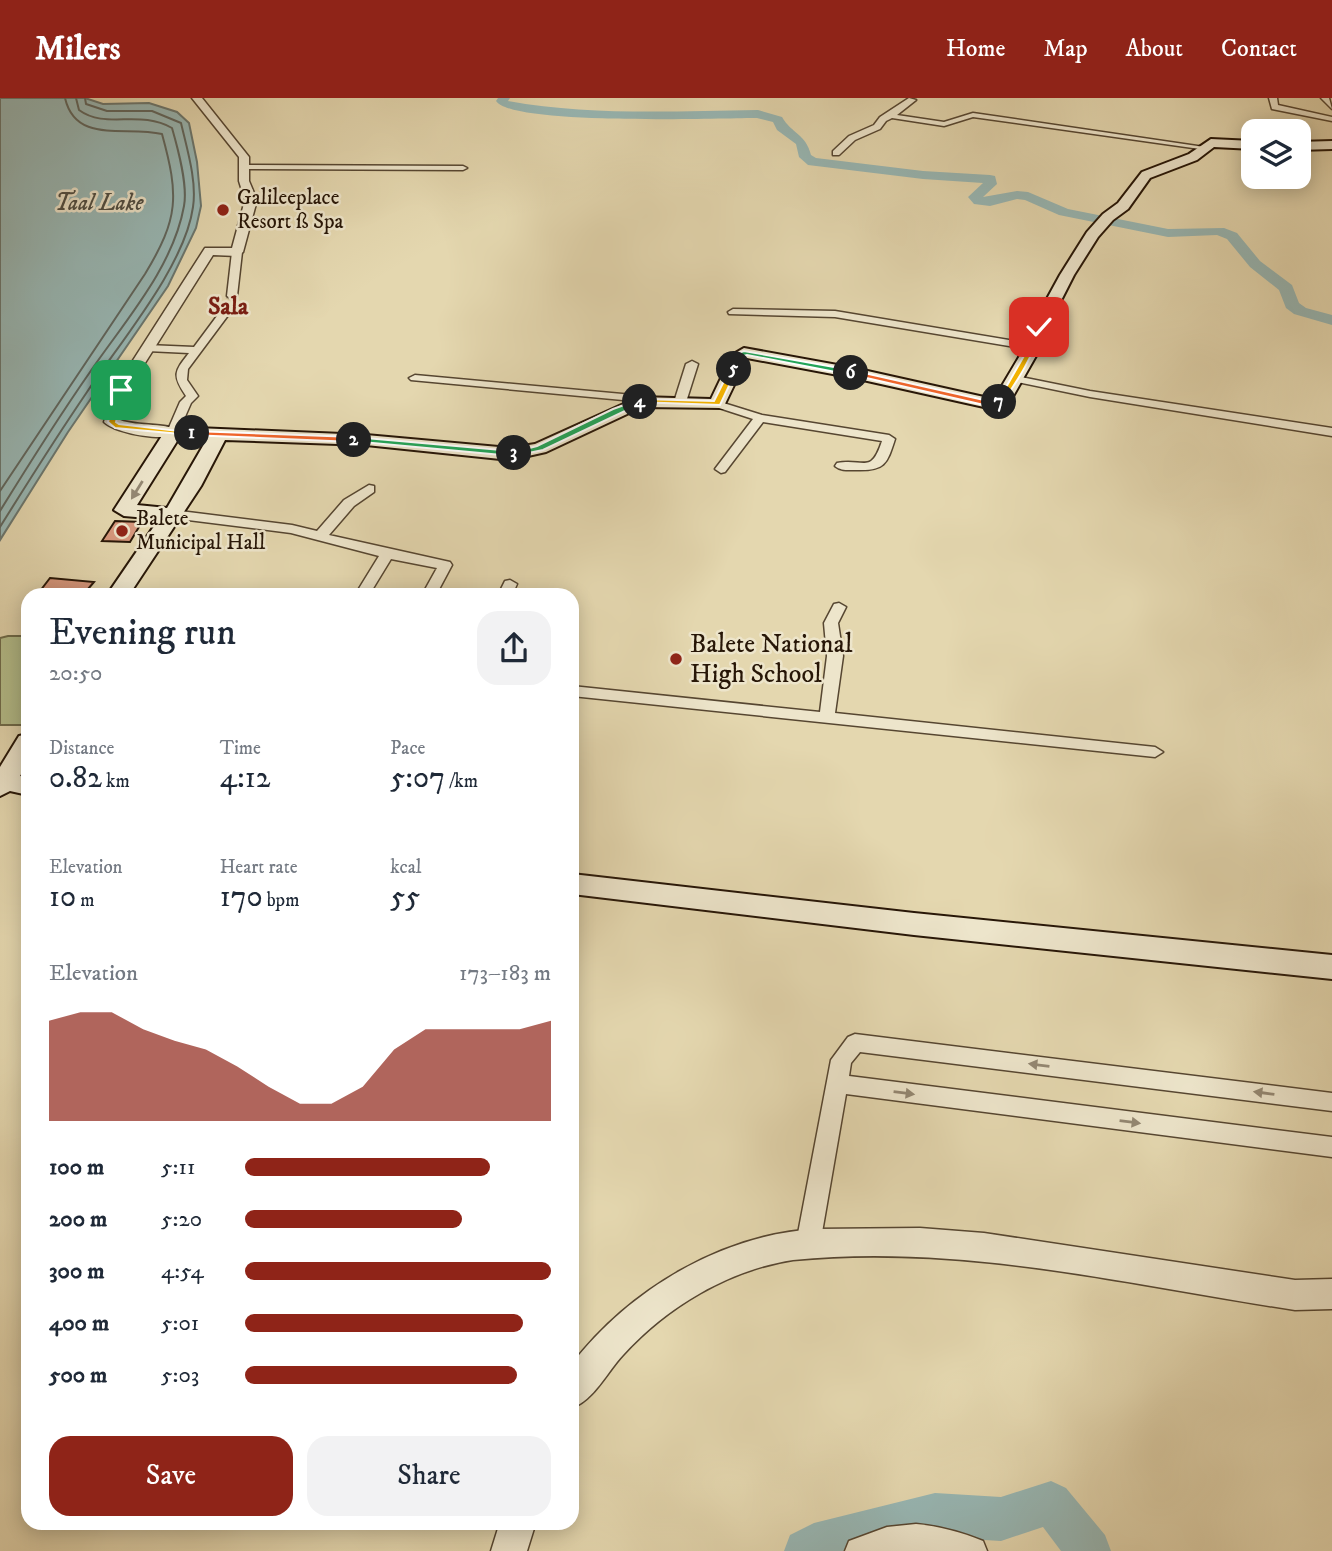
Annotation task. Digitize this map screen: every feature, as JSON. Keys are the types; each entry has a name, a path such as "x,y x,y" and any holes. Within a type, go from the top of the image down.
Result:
{"main road":[{"path":"172,514 124,510 173,432 366,440 510,454 540,448 616,410 639,402 656,400 717,404 740,355 747,353 984,402 1002,401 1033,347 1039,327 1067,275 1104,222 1123,206 1146,175 1193,157 1213,143 1241,144"},
{"path":"1311,146 1332,145"},
{"path":"123,588 172,514 219,434"},
{"path":"8,783 21,756"},
{"path":"579,885 914,924 1332,967"}],"street":[{"path":"197,98 239,149 246,167 244,181 251,200 237,252 232,296"},
{"path":"1273,98 1275,107 1283,110 1332,119"},
{"path":"1325,98 1332,107"},
{"path":"835,153 852,138 877,127 883,119 912,100"},
{"path":"891,116 944,124 978,115 1148,142 1207,148"},
{"path":"246,167 463,168"},
{"path":"225,314 183,369 181,380 192,396 186,401 173,432 128,429 112,422 121,390 209,251 237,252"},
{"path":"733,312 835,314 1033,347"},
{"path":"147,348 197,350"},
{"path":"680,402 692,364"},
{"path":"415,378 656,400"},
{"path":"1016,379 1090,394 1332,432"},
{"path":"717,404 760,418 889,439 882,460 873,467 841,466"},
{"path":"721,469 760,418"},
{"path":"320,536 349,503 369,489"},
{"path":"172,514 292,529 387,554 446,565 433,588"},
{"path":"366,588 387,554"},
{"path":"827,717 835,656 831,623 839,607"},
{"path":"579,692 1155,752"},
{"path":"808,1244 841,1060 855,1043 1332,1102"},
{"path":"837,1084 1332,1147"},
{"path":"579,1382 602,1351 622,1330 669,1294 716,1267 772,1249 808,1244 937,1242 1067,1258 1296,1295 1332,1294"},
{"path":"509,1551 516,1530"},
{"path":"859,1551 873,1544 913,1536 952,1542 973,1551"}],"green space":[{"path":"21,636 21,725 0,725 0,638"}],"water":[{"name":"Taal Lake","path":"0,98 85,98 103,104 149,103 177,112 189,123 197,162 201,206 196,228 168,286 68,432 0,540"}],"building":[{"name":"Balete Municipal Hall","path":"115,521 142,522 130,542 102,541"},
{"path":"50,578 94,582 89,588 42,588"}],"waterway":[{"path":"504,98 504,104 542,111 594,115 758,114 778,120 781,127 802,143 805,157 813,162 923,175 990,179 990,184 975,197 979,201 990,202 1017,195 1028,196 1064,212 1168,233 1219,231 1232,236 1255,264 1286,288 1292,305 1300,311 1332,320"},
{"path":"806,1551 814,1545 935,1515 1001,1519 1051,1503 1089,1551"}],"tunnel":[{"path":"224,314 232,296"}],"place":[{"name":"Galileeplace Resort ß Spa","path":"223,210"},
{"name":"Balete Municipal Hall","path":"122,531"},
{"name":"Balete National High School","path":"676,659"}],"district":[{"name":"Sala","path":"228,307"}],"route":[{"path":"121,390 112,422 128,429 366,440 510,454 540,448 616,410 639,402 656,400 717,404 740,355 747,353 995,403 1002,401 1016,379 1033,347 1039,327"}]}
